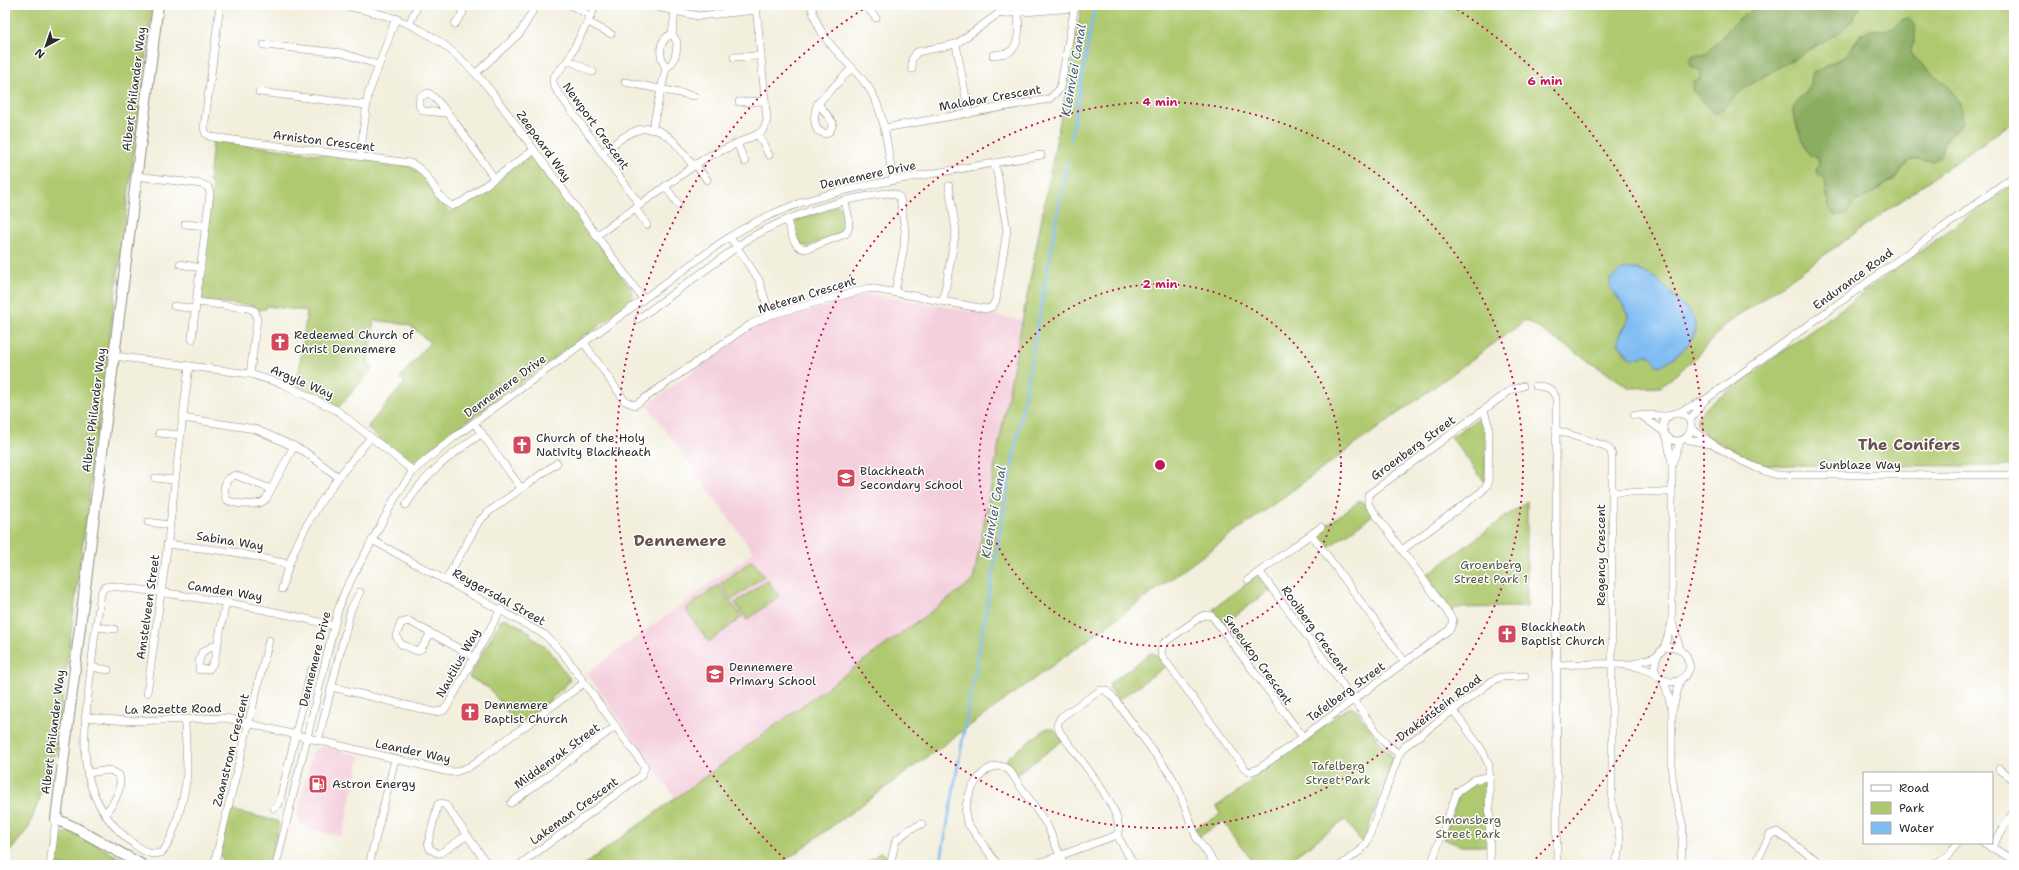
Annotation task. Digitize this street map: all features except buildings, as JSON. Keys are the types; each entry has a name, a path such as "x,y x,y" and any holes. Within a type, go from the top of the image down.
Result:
{"street":[{"name":"Albert Philander Way","path":"50,865 158,5"},
{"name":"Arniston Crescent","path":"220,5 204,128 208,135 213,138 406,162 418,167 425,173 446,203 452,206 459,204 534,150"},
{"name":"Zeepaard Way","path":"339,5 369,7 409,24 446,46 476,73 643,299"},
{"path":"409,24 418,5"},
{"path":"455,24 463,13 458,5"},
{"path":"476,73 520,32 536,5"},
{"path":"570,5 611,34"},
{"name":"Newport Crescent","path":"596,5 568,60 553,78 554,87 602,153 637,206 647,225"},
{"path":"596,236 694,165 711,155 764,130 767,120 757,8 705,16 675,12 648,5"},
{"path":"811,5 815,19 823,35 851,69 866,84 873,98 884,128 893,180"},
{"path":"865,5 876,18"},
{"path":"912,69 912,59 917,52 956,44 992,17 1004,13 1075,6"},
{"name":"Malabar Crescent","path":"884,128 1043,101 1054,96 1061,84 1075,6"},
{"path":"666,68 661,59 660,52 665,39 672,34 675,12"},
{"path":"993,55 1007,53 1013,48 1018,28 1018,12"},
{"path":"360,156 366,105 378,65 396,18"},
{"path":"652,130 666,68 672,63 677,49 677,40 672,34"},
{"path":"956,44 969,114"},
{"path":"264,45 342,53 378,65"},
{"path":"734,57 761,56"},
{"name":"Newport Crescent","path":"568,60 593,72"},
{"path":"818,103 851,69"},
{"path":"624,82 694,96"},
{"path":"259,92 366,105"},
{"path":"739,102 766,101"},
{"path":"446,113 494,178"},
{"path":"602,153 634,131 652,130 671,137 707,180"},
{"path":"758,134 769,155"},
{"path":"737,143 745,162"},
{"name":"Dennemere Drive","path":"276,865 334,626 345,591 395,498 413,471 474,423 643,299 730,237 766,216 816,197 893,180 1042,155"},
{"name":"Meteren Crescent","path":"584,343 625,401 635,405 745,328 770,315 863,289 875,288 986,309 992,307 996,302 1007,230 997,172 993,163"},
{"path":"136,176 207,186 210,193 192,339"},
{"name":"Endurance Road","path":"1677,413 1705,400 2014,176"},
{"path":"665,186 678,204"},
{"path":"943,301 956,231 949,186"},
{"name":"Dennemere Drive","path":"638,318 737,247 761,232 833,203 887,193 899,196 904,239 895,292"},
{"name":"Dennemere Drive","path":"787,221 798,246 803,249 809,248 845,234 848,231 849,225 845,201"},
{"path":"185,224 206,226"},
{"path":"730,237 759,280 770,315"},
{"path":"180,264 201,268"},
{"path":"174,306 196,305 251,309 257,313 250,374"},
{"name":"Argyle Way","path":"114,356 250,374 283,384 328,404 372,437 413,471"},
{"name":"Amstelveen Street","path":"147,693 189,366"},
{"name":"Groenberg Street","path":"1452,625 1451,617 1368,503 1368,495 1511,390 1523,386"},
{"path":"1536,386 1544,386 1549,388 1554,393 1556,398 1557,865"},
{"name":"Endurance Road","path":"1690,420 1705,400"},
{"path":"1402,550 1481,492 1488,484 1489,427 1484,410"},
{"path":"1634,415 1669,416 1677,413 1683,414 1690,420 1692,429 1713,445"},
{"path":"1642,416 1674,442 1683,440 1713,445"},
{"path":"1669,416 1664,423 1672,464 1672,622 1680,649"},
{"path":"183,418 247,427 294,446 310,455 337,476"},
{"path":"474,423 521,488"},
{"path":"1672,464 1683,440 1692,429"},
{"name":"Regency Crescent","path":"1556,430 1607,447 1612,457 1612,805 1620,832 1618,855 1614,865"},
{"path":"159,433 181,435"},
{"path":"406,505 420,484 434,468 482,433"},
{"path":"282,589 288,564 320,503 337,476 372,437"},
{"name":"Sunblaze Way","path":"1713,445 1764,470 1784,476 2014,475"},
{"path":"271,489 236,475 227,480 224,493 228,500 256,505 264,501 271,489 294,446"},
{"path":"446,580 479,521 521,488 557,463"},
{"path":"155,478 174,480"},
{"path":"1612,492 1672,492"},
{"path":"148,522 169,525"},
{"path":"1248,580 1321,527"},
{"path":"1312,535 1405,662"},
{"name":"Reygersdal Street","path":"372,540 501,610 552,640 644,766 642,776"},
{"name":"Sabina Way","path":"167,544 234,552 288,564"},
{"name":"Rooiberg Crescent","path":"1260,572 1385,743 1398,754"},
{"name":"Camden Way","path":"96,627 101,593 105,587 111,586 226,601 272,610 334,626"},
{"path":"318,741 351,609 360,592"},
{"path":"217,644 226,601"},
{"name":"Nautilus Way","path":"332,687 440,712 448,706 501,610"},
{"name":"Sneeukop Crescent","path":"1250,772 1243,767 1162,656 1161,650 1164,643 1197,618 1208,614 1216,620 1303,737"},
{"path":"431,633 421,649 417,651 401,644 396,638 398,628 401,623 405,621 410,622 431,633 474,657"},
{"path":"1672,622 1664,648 1657,656 1654,669 1666,688 1672,712 1672,776 1683,827 1681,864"},
{"name":"Tafelberg Street","path":"1250,772 1258,769 1303,737 1447,632 1452,625"},
{"path":"114,629 96,627 83,744 87,773 92,788 105,813 117,828 134,844 152,854 158,855 163,851 171,837 186,780 185,719"},
{"name":"Zaanstrom Crescent","path":"214,865 269,640"},
{"path":"1557,665 1630,665 1650,671 1667,682 1680,681 1685,678 1690,667 1686,655 1680,649 1675,647 1664,648"},
{"path":"1630,665 1657,656"},
{"path":"91,667 108,670"},
{"path":"274,808 278,804 311,670"},
{"name":"Drakenstein Road","path":"1341,865 1361,850 1367,842 1398,754 1406,745 1497,678 1525,676"},
{"path":"1672,712 1680,681"},
{"name":"Leander Way","path":"307,738 450,772 464,769 584,683"},
{"path":"1134,865 1117,835 1119,825 1111,804 1060,732 1057,725 1061,717 1096,692 1103,690 1110,693 1170,774 1177,786 1194,834 1216,865"},
{"path":"1454,710 1486,757 1489,766 1490,865"},
{"name":"La Rozette Road","path":"85,717 121,721 226,718 307,738"},
{"name":"Middenrak Street","path":"511,803 616,726"},
{"path":"369,865 394,759"},
{"path":"998,865 968,824 966,816 970,790 973,783 989,770 998,766 1004,767 1010,772 1042,818 1064,865"},
{"path":"87,773 112,770 119,775 120,780 116,798 105,813"},
{"path":"1999,770 2014,780"},
{"name":"Lakeman Crescent","path":"519,865 642,776"},
{"path":"1431,865 1457,792 1474,780 1490,776"},
{"path":"466,835 441,853 430,849 428,843 438,804 441,803 445,805 488,865"},
{"path":"1991,848 2014,811"},
{"path":"56,819 74,827 142,865"},
{"path":"890,865 896,840 910,829 922,824"},
{"path":"1755,865 1770,835 1776,832 1780,832 1823,865"},
{"path":"1034,865 1117,835"},
{"path":"1930,865 1945,861 1956,844"},
{"path":"1985,844 2014,860"}],"shaded area":[{"name":"Blackheath Secondary School","path":"870,294 1022,320 974,581 676,799 587,673 753,552 647,405 756,326"},
{"path":"321,746 361,756 342,837 303,827 297,817 313,751"}],"green space":[{"path":"5,5 153,5 55,756 29,827 5,858"},
{"path":"1082,5 2014,5 2014,121 1724,326 1694,359 1661,387 1630,388 1526,320 779,865 584,865 973,581","holes":["1904,19 1915,39 1910,52 1911,54 1929,71 1951,88 1956,95 1961,113 1961,126 1944,142 1941,156 1933,161 1924,159 1910,161 1903,167 1895,179 1868,196 1855,202 1848,213 1839,214 1829,209 1825,181 1819,175 1818,160 1807,150 1806,145 1796,127 1793,117 1794,107 1810,87 1811,77 1832,62 1845,57 1855,41 1875,29 1884,30 1893,28","1637,269 1657,279 1687,309 1695,320 1695,334 1688,345 1674,358 1655,362 1653,357 1645,354 1632,359 1622,350 1621,332 1625,326 1627,314 1623,304 1611,288 1632,270"]},
{"path":"1759,5 1861,5 1853,19 1840,32 1751,84 1736,95 1719,113 1714,114 1692,90 1694,81 1699,80 1701,71 1692,67 1690,59 1693,55 1703,55 1707,53 1736,21"},
{"path":"1908,18 1912,22 1915,30 1915,39 1910,52 1911,54 1955,94 1962,111 1963,122 1944,142 1938,159 1933,161 1915,159 1910,161 1903,167 1895,178 1868,196 1855,202 1848,213 1844,216 1839,214 1835,216 1829,209 1825,181 1816,171 1819,163 1818,158 1810,155 1808,152 1793,113 1794,107 1810,88 1813,73 1845,57 1861,34 1870,30 1884,30 1893,28 1904,19"},
{"path":"213,141 407,165 423,175 447,209 451,212 527,158 534,158 538,161 629,286 632,293 632,300 629,304 441,440 416,461 407,461 368,429 369,425 405,382 400,378 430,342 409,325 374,320 368,361 373,368 339,407 297,386 307,311 266,306 266,309 259,310 254,306 207,301 202,298 200,293 213,185 209,182"},
{"path":"2014,183 2014,466 1762,465 1704,435 1705,433 1697,424 1700,413"},
{"path":"838,205 844,211 847,226 845,231 809,246 803,246 798,241 793,231 795,221"},
{"path":"1477,419 1483,419 1486,423 1485,483 1451,437"},
{"path":"1363,501 1373,515 1326,549 1317,537 1319,531 1358,502"},
{"name":"Groenberg Street Park 1","path":"1527,501 1527,607 1455,608 1452,613 1425,576"},
{"path":"752,560 764,576 732,600 720,584"},
{"path":"1256,577 1260,577 1270,590 1222,625 1214,612 1214,608"},
{"path":"767,580 779,596 747,620 735,603"},
{"path":"718,585 742,617 709,642 685,609"},
{"path":"505,618 530,632 531,637 547,648 570,679 550,702 517,725 490,689 469,677 501,620"},
{"path":"1151,653 1158,655 1166,666 1119,700 1110,689 1110,683"},
{"name":"Tafelberg Street Park","path":"1348,708 1356,710 1381,744 1393,757 1363,844 1345,820 1282,865 1255,865 1223,821 1197,838 1193,829 1220,815 1217,806 1249,783 1257,773"},
{"path":"1047,728 1054,729 1062,741 1015,776 1006,764 1008,757"},
{"name":"Simonsberg Street Park","path":"1483,780 1486,782 1488,846 1461,846 1443,839 1460,792 1473,783"},
{"path":"230,810 277,821 279,824 272,853 272,865 225,865 220,853"},
{"path":"71,831 132,865 55,865 56,849 59,839 65,832"},
{"path":"881,852 886,856 885,865 863,865"}],"water":[{"path":"1637,269 1657,279 1693,316 1695,325 1692,339 1682,351 1662,365 1658,366 1649,355 1632,359 1619,345 1619,337 1627,324 1628,317 1624,307 1611,289 1610,279 1622,270"}],"waterway":[{"name":"Kleinvlei Canal","path":"1071,139 1095,5"},
{"name":"Kleinvlei Canal","path":"940,865 1067,162"}],"place":[{"name":"Redeemed Church of Christ Dennemere","path":"280,342"},
{"name":"Church of the Holy Nativity Blackheath","path":"522,445"},
{"name":"Blackheath Secondary School","path":"846,478"},
{"name":"Blackheath Baptist Church","path":"1507,634"},
{"name":"Dennemere Primary School","path":"715,674"},
{"name":"Dennemere Baptist Church","path":"470,712"},
{"name":"Astron Energy","path":"318,784"}],"district":[{"name":"The Conifers","path":"1909,444"},
{"name":"Dennemere","path":"680,540"}]}
